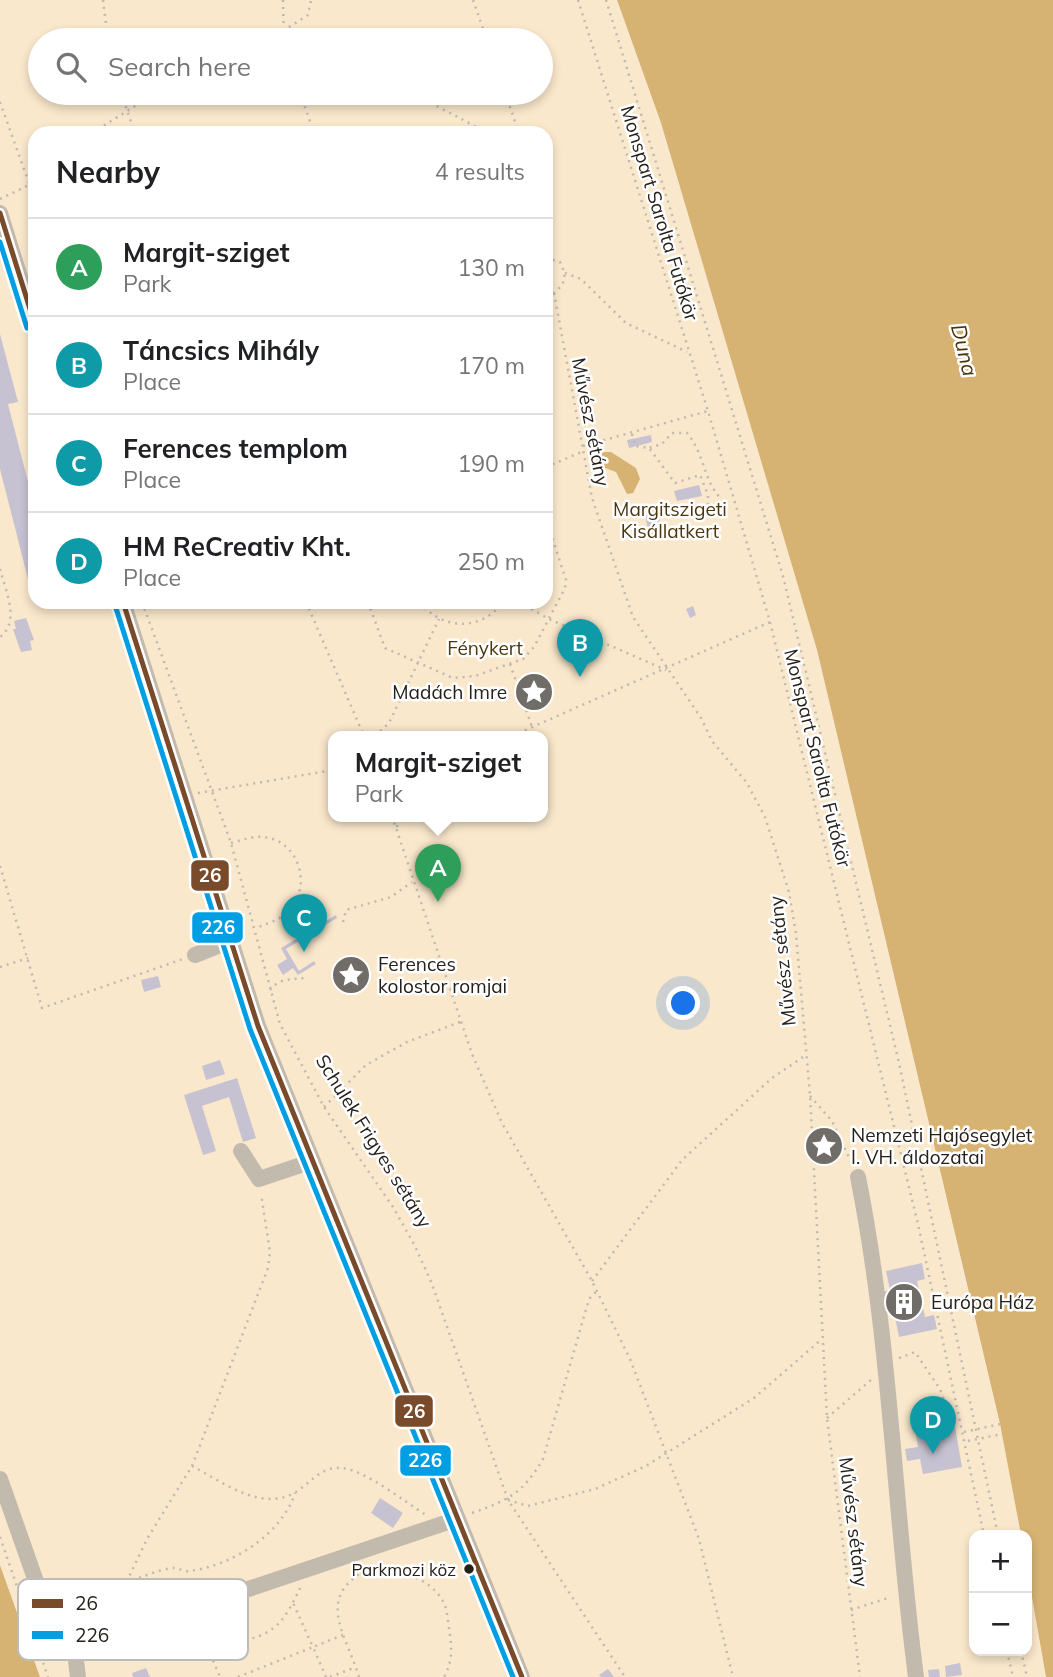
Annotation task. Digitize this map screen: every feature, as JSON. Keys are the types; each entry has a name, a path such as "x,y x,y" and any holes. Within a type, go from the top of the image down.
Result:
{"street":[{"path":"0,213 28,303"},
{"path":"125,609 258,1026 313,1161 449,1522 522,1677"},
{"path":"195,955 230,942"},
{"path":"241,1152 259,1179 313,1161"},
{"path":"858,1177 886,1363 905,1592 916,1677"},
{"path":"0,1479 35,1579"},
{"path":"248,1589 449,1522"}],"path":[{"path":"103,0 106,28"},
{"path":"283,0 284,28"},
{"path":"288,28 308,15 311,0"},
{"path":"473,0 483,28"},
{"name":"Monspart Sarolta Futókör","path":"578,0 708,411 770,622 904,1163 957,1397 983,1530"},
{"path":"606,0 783,576 920,1158 997,1530"},
{"path":"0,102 28,179"},
{"path":"125,105 133,126"},
{"path":"103,126 136,105"},
{"path":"304,105 312,126"},
{"path":"435,105 475,126"},
{"path":"509,105 517,126"},
{"path":"0,199 28,186"},
{"path":"553,259 560,262 565,273 563,285 554,293"},
{"path":"565,273 580,279 626,323 689,353"},
{"name":"Művész sétány","path":"554,293 592,498 632,617 701,718 712,741 747,783 765,817 793,913 810,1095 827,1418 860,1677"},
{"path":"583,446 708,411"},
{"path":"632,434 635,446 649,448 662,444 672,433 687,433 700,449 713,490 722,500 720,506 708,507 708,495 700,475"},
{"path":"649,448 675,483 706,473"},
{"path":"553,464 584,451"},
{"path":"371,609 385,648 453,678 475,676 510,664 523,659 534,647 566,580 553,540"},
{"path":"0,569 11,616 8,630 0,637"},
{"name":"Schulek Frigyes sétány","path":"145,609 231,843 280,1024 324,1107 393,1207 415,1246 432,1284 508,1500 625,1677"},
{"path":"309,609 361,731"},
{"path":"428,609 439,619 458,625 478,622 498,609"},
{"path":"531,609 666,670"},
{"path":"380,731 389,723 439,619"},
{"path":"523,731 770,622"},
{"path":"510,664 532,727"},
{"path":"213,790 328,771"},
{"path":"394,822 460,1022 502,1123 592,1282 630,1359 699,1539 733,1677"},
{"path":"397,831 398,822"},
{"path":"231,843 265,837 285,846 298,863 301,884 295,905 285,915 256,928"},
{"path":"0,866 42,1008 195,955"},
{"path":"343,922 346,910 391,897 412,882"},
{"path":"253,956 262,955"},
{"path":"0,967 28,958"},
{"path":"270,990 275,984 290,977 308,977"},
{"path":"324,1107 366,1065 407,1042 460,1022"},
{"path":"592,1282 682,1160 772,1078 806,1055"},
{"path":"810,1095 832,1121 858,1177"},
{"path":"904,1163 936,1154"},
{"path":"128,1579 147,1539 192,1466 268,1268 270,1252 259,1179"},
{"path":"192,1466 248,1495 267,1499 295,1492 313,1477 341,1467 355,1471 449,1522 508,1500 530,1481 543,1459 589,1299 596,1292"},
{"path":"508,1500 528,1506 595,1489 667,1454 754,1398 823,1338"},
{"path":"827,1418 860,1391 886,1363 915,1352 945,1399 948,1411"},
{"path":"945,1399 957,1397"},
{"path":"964,1432 1000,1424"},
{"path":"966,1441 1002,1434"},
{"path":"139,1579 174,1568 188,1572 243,1551 279,1522 290,1508 295,1492"},
{"path":"0,1537 18,1590"},
{"path":"355,1553 361,1573"},
{"path":"248,1637 264,1633 280,1622 293,1602 304,1570"},
{"path":"359,1677 343,1635 336,1598 346,1583 361,1573 395,1571 415,1578 439,1597 448,1618 452,1657 444,1677"},
{"path":"851,1610 905,1592"},
{"path":"293,1602 328,1677 356,1667"},
{"path":"238,1677 343,1635"},
{"path":"1008,1656 1013,1677"},
{"path":"1022,1656 1027,1677"},
{"path":"42,1660 48,1677"},
{"path":"213,1660 220,1677"}],"green space":[{"path":"0,0 617,0 661,123 817,650 1002,1434 1020,1530 969,1530 969,1656 1032,1656 1032,1597 1046,1677 40,1677 34,1660 248,1660 248,1579 18,1579 18,1615 0,1565"}],"water":[{"name":"Duna","path":"617,0 1053,0 1053,1677 1046,1677 1032,1597 1032,1530 1020,1530 1000,1424 817,650 661,123"},
{"path":"601,452 611,452 636,468 640,479 633,493 627,494 616,472 597,465 595,458"},
{"path":"0,1565 18,1615 18,1660 34,1660 40,1677 0,1677"}],"building":[{"path":"0,334 18,402 8,404 28,482 28,579 0,469"},
{"path":"651,435 652,442 629,448 627,440"},
{"path":"699,485 702,496 677,501 674,491"},
{"path":"657,508 663,534 650,537 644,511"},
{"path":"693,606 696,615 690,618 686,609"},
{"path":"26,618 34,640 30,641 32,650 21,652 13,629 16,629 14,621"},
{"path":"336,915 337,918 286,949 299,971 314,961 316,964 298,975 293,968 283,975 277,965 287,959 281,948"},
{"path":"158,976 161,987 144,992 141,980"},
{"path":"220,1060 225,1074 206,1080 202,1066"},
{"path":"237,1078 256,1138 243,1142 229,1097 202,1106 216,1151 203,1155 184,1095"},
{"name":"Európa Ház","path":"922,1263 925,1279 917,1281 925,1317 934,1315 937,1329 899,1337 894,1312 887,1313 883,1292 890,1290 886,1271"},
{"path":"955,1427 962,1467 923,1474 920,1459 907,1461 905,1449 918,1447 916,1435"},
{"path":"380,1498 403,1513 393,1528 371,1513"},
{"path":"960,1663 962,1675 946,1677 945,1666"},
{"path":"146,1668 150,1677 133,1677 132,1673"},
{"path":"608,1669 614,1677 599,1675"},
{"path":"939,1669 940,1677 929,1677 928,1670"}],"transit line":[{"name":"26","path":"0,213 28,303"},
{"name":"226","path":"0,242 27,328"},
{"name":"226","path":"116,609 250,1029 513,1677"},
{"name":"26","path":"125,609 258,1026 522,1677"}],"place":[{"name":"Táncsics Mihály","path":"580,677"},
{"name":"Madách Imre","path":"534,692"},
{"name":"Margit-sziget","path":"438,902"},
{"name":"Ferences templom","path":"304,952"},
{"name":"Ferences kolostor romjai","path":"351,975"},
{"name":"Nemzeti Hajósegylet I. VH. áldozatai","path":"824,1146"},
{"name":"Európa Ház","path":"904,1302"},
{"name":"HM ReCreativ Kht.","path":"933,1454"},
{"name":"Parkmozi köz","path":"469,1569"}],"park label":[{"name":"Margitszigeti Kisállatkert","path":"670,520"},
{"name":"Fénykert","path":"485,648"}]}
